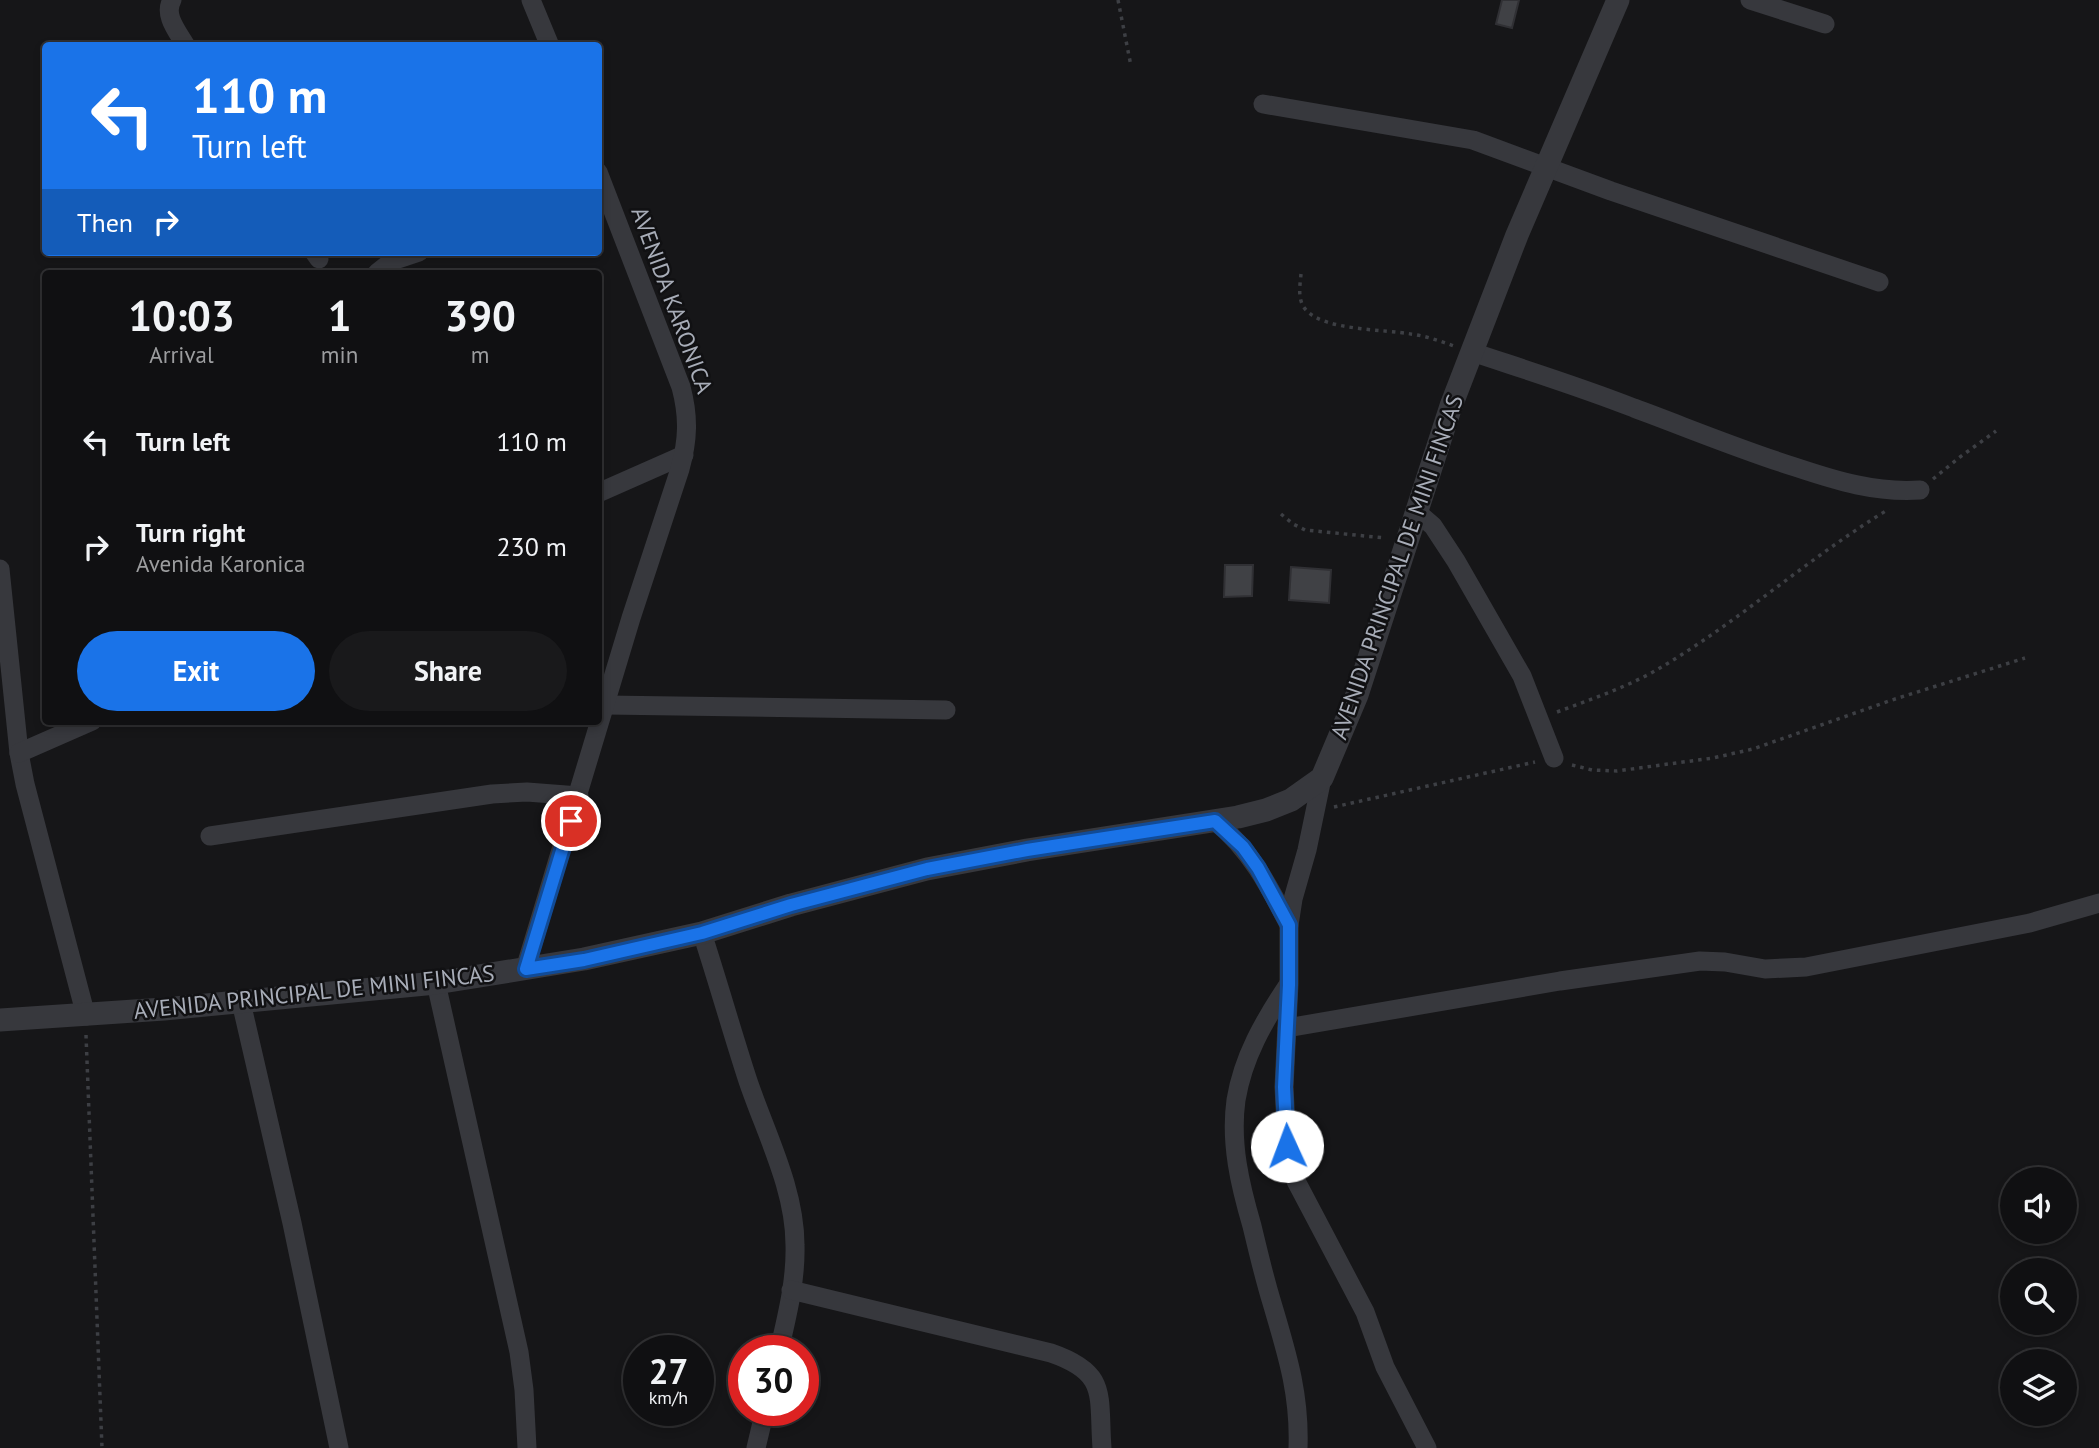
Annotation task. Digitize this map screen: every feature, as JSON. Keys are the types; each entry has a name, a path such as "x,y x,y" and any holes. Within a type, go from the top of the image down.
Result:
{"street":[{"path":"172,0 169,14 184,42"},
{"path":"531,0 548,42"},
{"name":"AVENIDA PRINCIPAL DE MINI FINCAS","path":"0,1020 86,1016 436,983 584,960 702,933 791,905 927,869 1027,850 1215,821 1266,810 1292,800 1322,778 1357,695 1451,406 1517,235 1618,0"},
{"path":"1750,0 1825,24"},
{"path":"1263,104 1473,140 1611,191 1879,282"},
{"name":"AVENIDA KARONICA","path":"602,187 681,387 687,409 688,427 684,455 631,618 602,718"},
{"path":"381,270 392,261 407,256"},
{"path":"1472,352 1840,482 1898,492 1920,490"},
{"path":"602,490 684,455"},
{"path":"1417,512 1433,526 1456,561 1522,676 1554,758"},
{"path":"0,569 24,784 86,1016"},
{"path":"606,705 946,710"},
{"path":"19,753 83,725"},
{"name":"AVENIDA KARONICA","path":"526,969 600,725"},
{"path":"1322,778 1289,925 1284,1087 1287,1146 1296,1181 1364,1312 1385,1367 1427,1448"},
{"path":"210,836 492,794 527,792 579,796"},
{"path":"1215,821 1243,847 1258,868 1289,925"},
{"path":"1287,1028 1560,981 1700,961 1765,968 1806,967 2030,923 2099,904"},
{"path":"702,933 748,1081 783,1180 793,1220 795,1245 791,1290 782,1335"},
{"path":"436,983 519,1352 527,1448"},
{"path":"1289,985 1254,1040 1236,1100 1235,1127 1240,1184 1296,1392 1298,1448"},
{"path":"241,1002 292,1223 339,1448"},
{"path":"791,1290 1051,1353 1070,1360 1096,1382 1102,1448"},
{"path":"756,1448 761,1426"}],"path":[{"path":"1118,0 1131,66"},
{"path":"1301,274 1301,302 1316,319 1332,324 1413,334 1472,352"},
{"path":"1538,718 1614,691 1663,666 1761,599 1845,536 1920,490 1996,431"},
{"path":"1282,514 1305,530 1408,540"},
{"path":"1315,812 1554,758 1592,770 1617,771 1713,758 1753,749 1892,700 2025,659"},
{"path":"86,1016 102,1448"}],"building":[{"path":"1502,0 1519,0 1512,28 1496,24"},
{"path":"1225,565 1253,565 1252,596 1224,597"},
{"path":"1291,567 1331,570 1329,603 1289,600"}],"route":[{"path":"571,821 526,969 584,960 702,933 791,905 927,869 1027,850 1215,821 1243,847 1258,868 1289,925 1284,1087 1287,1146"}]}
